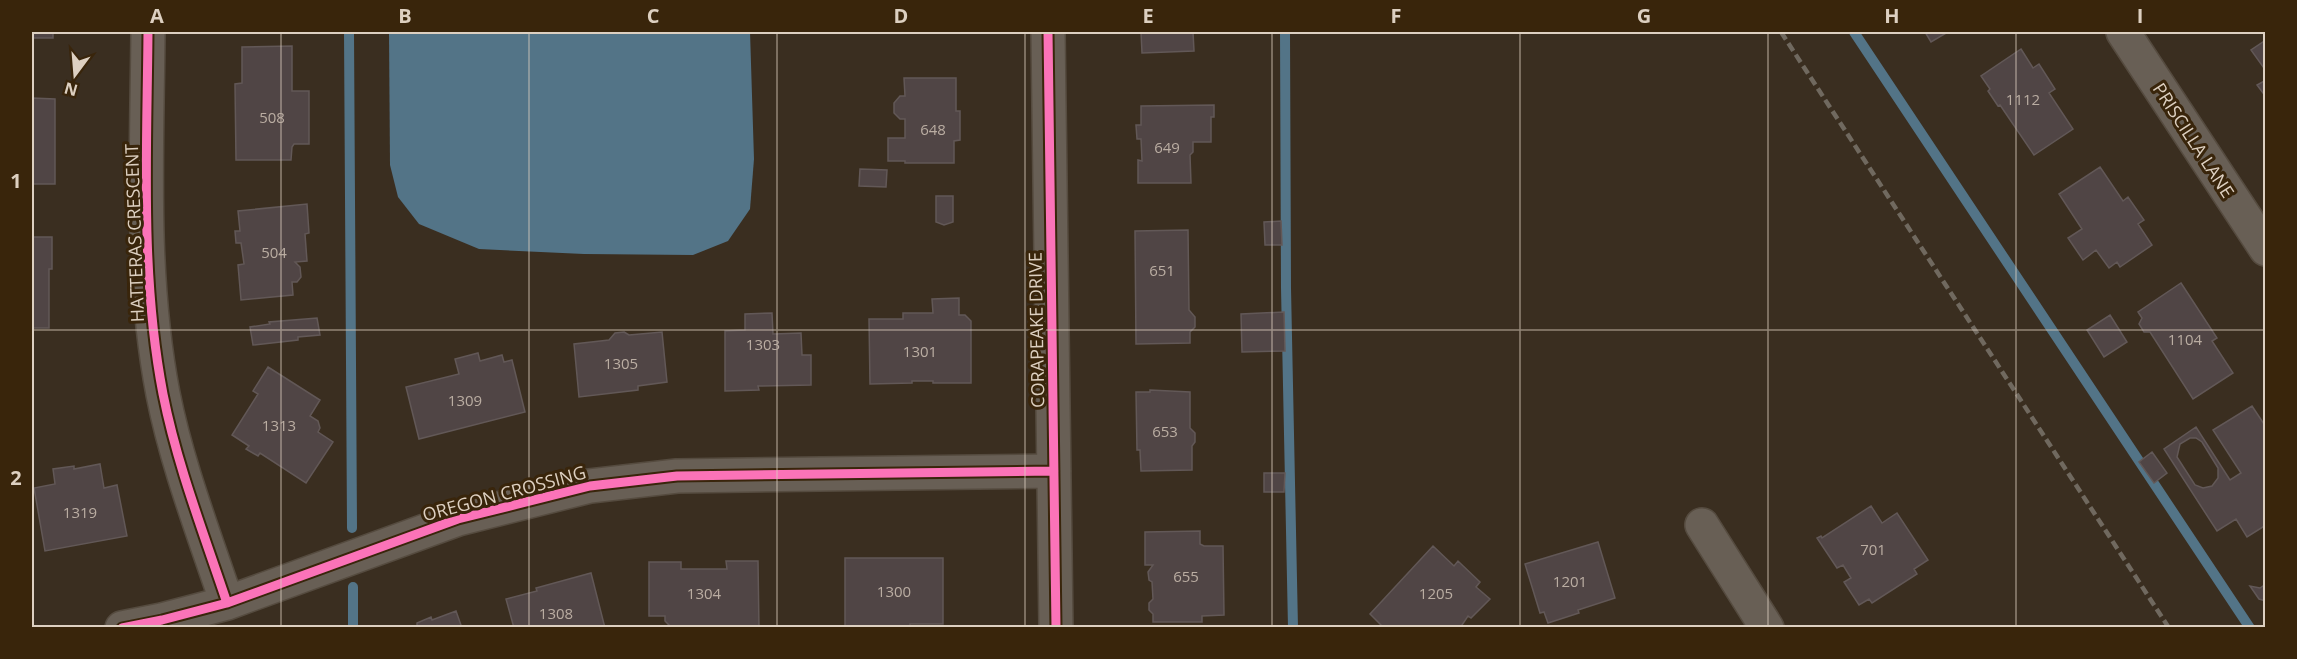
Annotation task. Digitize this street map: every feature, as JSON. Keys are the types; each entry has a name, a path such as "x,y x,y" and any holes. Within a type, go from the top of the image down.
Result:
{"street":[{"name":"HATTERAS CRESCENT","path":"148,32 146,218 152,319 163,394 175,442 227,603"},
{"name":"CORAPEAKE DRIVE","path":"1048,32 1056,627"},
{"name":"PRISCILLA LANE","path":"2133,35 2265,249"},
{"name":"OREGON CROSSING","path":"122,627 162,620 227,603 458,519 590,486 677,476 1054,471"},
{"path":"1702,525 1765,627"}],"water":[{"path":"389,32 750,32 754,159 750,209 728,241 693,255 584,254 479,249 419,224 398,197 390,165"}],"building":[{"path":"32,32 53,32 53,38 32,38"},
{"path":"1141,32 1193,32 1194,51 1142,53"},
{"path":"1925,32 1948,32 1931,42"},
{"path":"2266,40 2266,71 2251,50"},
{"path":"292,46 292,91 309,91 309,144 294,144 291,160 236,160 235,84 242,83 242,47"},
{"path":"2021,49 2033,68 2039,64 2055,89 2049,93 2073,129 2034,155 2000,105 1998,106 1981,76"},
{"path":"904,78 956,78 956,111 960,111 960,140 954,141 954,163 888,161 888,138 905,138 905,119 900,119 894,113 894,103 900,96 905,96"},
{"path":"2266,80 2266,97 2257,85"},
{"path":"32,98 55,99 55,184 32,184"},
{"path":"1214,105 1214,117 1211,117 1211,142 1193,142 1193,152 1190,155 1191,183 1138,183 1138,160 1142,161 1141,139 1137,139 1136,125 1141,125 1141,106"},
{"path":"2100,167 2123,201 2128,197 2144,220 2138,224 2152,245 2120,267 2117,262 2109,268 2096,250 2083,260 2068,238 2082,229 2059,194"},
{"path":"860,169 887,170 886,187 859,186"},
{"path":"936,196 953,196 953,222 944,225 936,222"},
{"path":"307,204 309,233 305,234 307,261 295,262 300,267 301,277 297,282 292,282 293,295 241,300 238,265 244,264 241,243 236,243 235,231 240,231 238,211"},
{"path":"1281,221 1282,245 1265,245 1264,222"},
{"path":"1188,230 1189,310 1195,317 1195,327 1190,332 1190,343 1136,344 1135,231"},
{"path":"32,237 52,237 52,269 49,269 49,328 32,328"},
{"path":"2181,283 2217,338 2212,341 2233,373 2193,399 2150,332 2144,332 2139,324 2142,318 2138,312"},
{"path":"959,298 959,315 965,315 971,321 971,383 912,381 912,383 870,384 869,319 903,319 903,313 933,313 932,299"},
{"path":"1284,312 1285,351 1242,352 1241,314"},
{"path":"772,313 773,334 801,333 802,355 811,355 811,385 758,386 759,390 725,391 725,331 745,330 745,314"},
{"path":"2110,315 2127,342 2104,357 2087,330"},
{"path":"317,318 320,335 253,345 250,327 270,324 269,322"},
{"path":"624,332 629,335 662,332 667,382 638,386 638,390 579,397 574,344 609,340 615,333"},
{"path":"478,353 480,361 502,355 504,362 512,360 525,412 419,439 406,387 459,374 455,359"},
{"path":"268,367 320,400 310,416 318,421 320,428 318,432 333,442 306,483 260,453 258,456 246,449 249,446 232,435 258,394 253,391"},
{"path":"1150,390 1190,392 1190,428 1195,433 1195,442 1192,446 1192,470 1141,471 1140,450 1137,450 1136,392 1150,392"},
{"path":"2252,406 2266,427 2266,525 2247,537 2236,519 2217,531 2164,449 2196,427 2230,480 2241,473 2213,430","holes":["2190,438 2196,438 2202,442 2218,468 2218,478 2212,486 2203,488 2195,485 2177,457 2180,444"]},
{"path":"2152,452 2167,473 2154,483 2139,462"},
{"path":"100,464 104,488 117,485 127,536 45,551 34,488 55,484 53,469 74,466 74,469"},
{"path":"1264,473 1285,473 1284,492 1264,492"},
{"path":"1871,506 1882,523 1897,513 1928,560 1914,569 1917,574 1872,603 1869,599 1859,605 1844,582 1851,578 1843,565 1837,568 1817,538 1821,536 1822,538"},
{"path":"1200,531 1200,544 1223,546 1224,615 1202,616 1202,622 1153,622 1153,614 1149,610 1149,603 1153,599 1152,582 1149,580 1148,572 1153,565 1145,565 1145,532"},
{"path":"1598,542 1615,598 1548,623 1544,612 1540,613 1525,564"},
{"path":"1433,546 1454,566 1458,561 1480,582 1476,587 1490,599 1471,618 1468,616 1460,628 1384,628 1370,614"},
{"path":"845,558 943,558 943,624 910,624 910,628 845,628"},
{"path":"726,561 758,561 759,628 679,628 670,626 665,621 665,616 649,616 649,562 681,562 681,569 727,569"},
{"path":"591,573 605,628 514,628 506,599"},
{"path":"2266,584 2266,601 2259,599 2250,586 2260,588"},
{"path":"456,611 462,628 414,628 417,623 431,617 432,620"}],"waterway":[{"path":"349,32 352,528"},
{"path":"1285,32 1286,288 1293,628"},
{"path":"1854,32 2250,628"},
{"path":"353,587 353,628"}],"railway":[{"path":"1781,32 2169,628"}],"cycle path":[{"path":"148,32 146,213 156,349 163,394 176,447 227,603"},
{"path":"1048,32 1056,628"},
{"path":"122,628 227,603 458,519 590,486 677,476 1054,471"}]}
